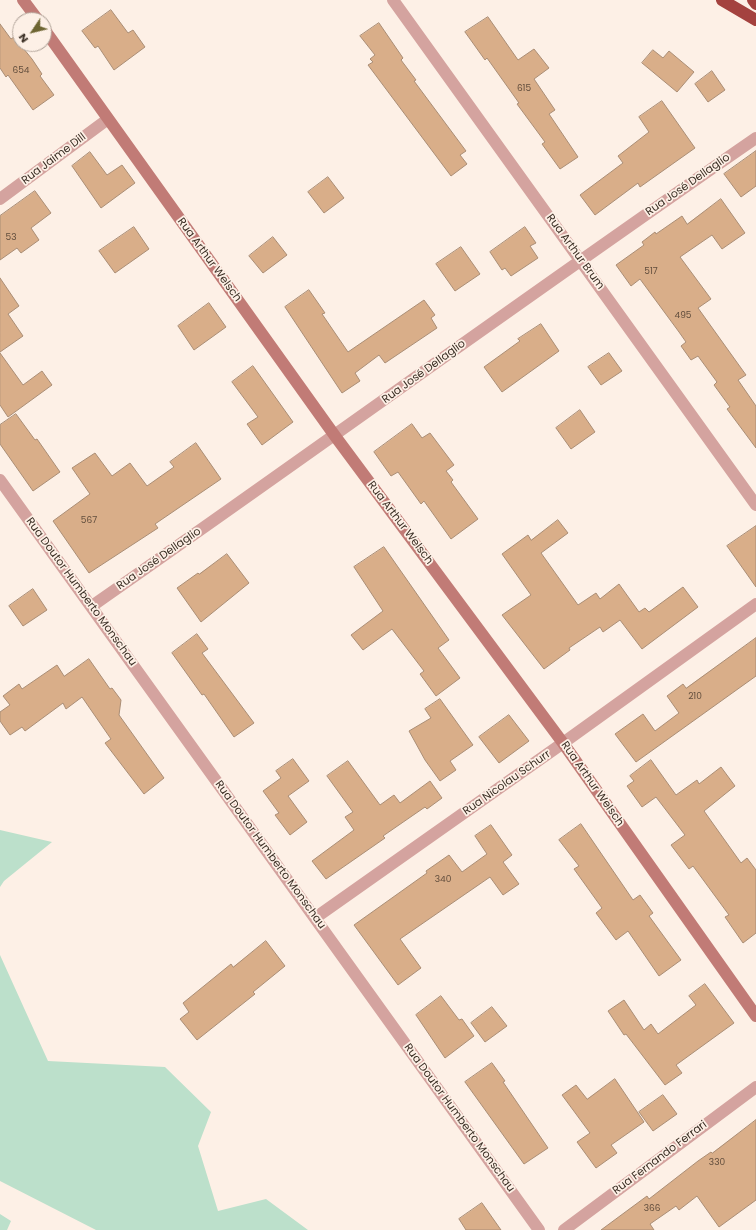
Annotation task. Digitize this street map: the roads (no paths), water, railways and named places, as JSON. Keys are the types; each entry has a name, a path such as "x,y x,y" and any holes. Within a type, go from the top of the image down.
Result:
{"highway":[{"path":"722,0 756,20"},
{"path":"753,0 756,4"}],"street":[{"path":"23,0 32,12"},
{"name":"Rua Arthur Brum","path":"393,0 756,505"},
{"name":"Rua Arthur Welsch","path":"52,40 336,436 563,743 756,1016"},
{"name":"Rua Jaime Dill","path":"0,199 108,119"},
{"name":"Rua José Dellaglio","path":"92,606 336,436 580,260 756,138"},
{"name":"Rua Doutor Humberto Monschau","path":"0,480 539,1230"},
{"name":"Rua Nicolau Schurr","path":"315,918 563,743 756,604"},
{"name":"Rua Fernando Ferrari","path":"564,1230 756,1087"}]}
